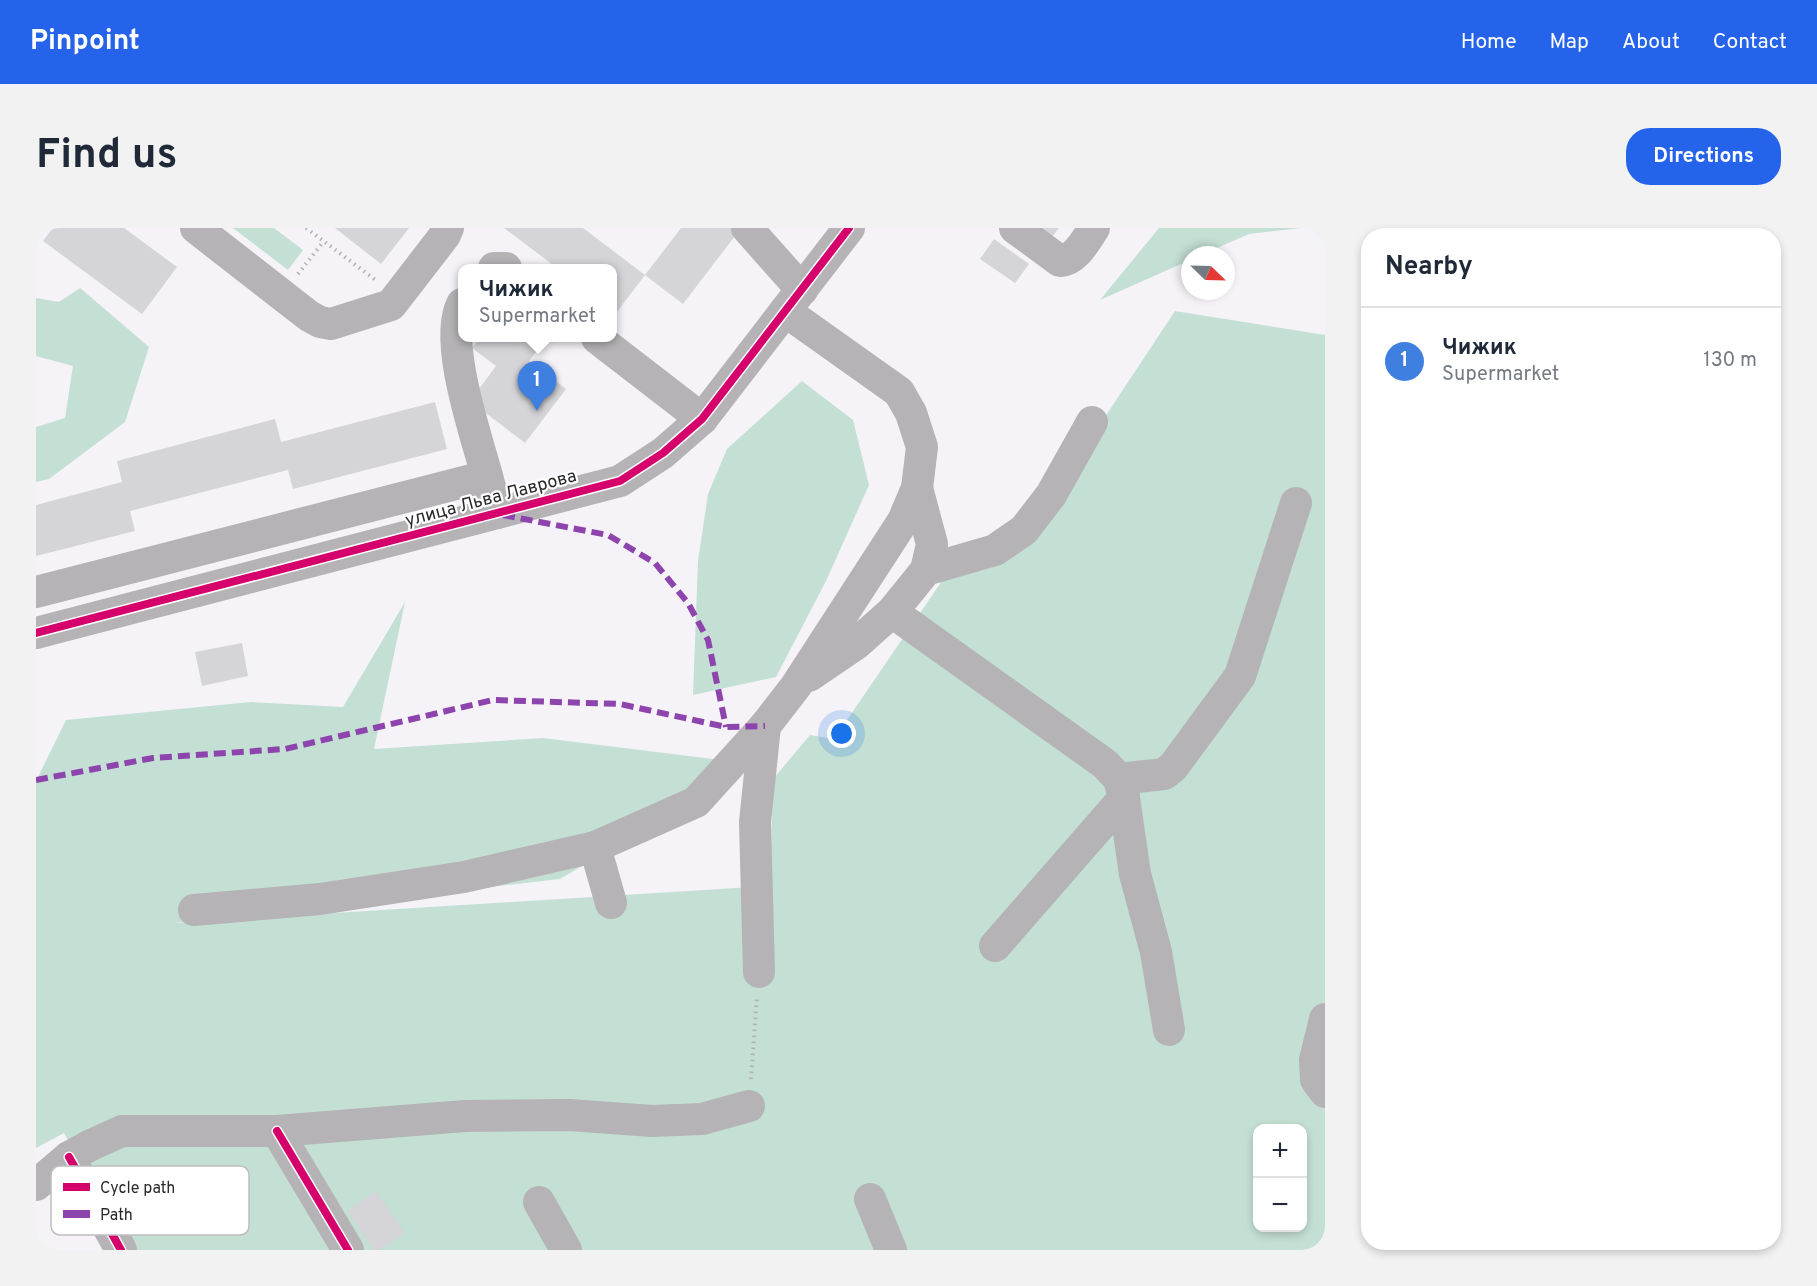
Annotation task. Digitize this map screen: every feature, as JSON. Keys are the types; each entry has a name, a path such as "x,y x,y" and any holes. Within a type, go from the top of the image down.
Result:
{"street":[{"path":"196,228 309,316 320,322 331,324 391,305 448,228"},
{"path":"195,910 320,899 464,877 595,848 696,802 765,726 796,686 903,521 917,488 922,447 911,413 899,392 793,300 747,228"},
{"name":"улица Льва Лаврова","path":"36,633 620,481 663,453 702,419 849,228"},
{"path":"1015,228 1060,261 1068,260 1073,256 1094,228"},
{"path":"458,312 456,324 459,373 497,513"},
{"path":"602,342 702,419"},
{"path":"926,570 995,550 1024,530 1051,495 1092,422"},
{"path":"36,592 487,476"},
{"path":"796,686 856,644 892,612 926,570 932,544 917,488"},
{"path":"995,946 1121,789 1164,774 1173,767 1240,676 1296,503"},
{"path":"892,612 1105,764 1121,789 1135,874 1156,952 1169,1030"},
{"path":"759,972 756,822 765,726"},
{"path":"595,848 611,903"},
{"path":"1325,1019 1315,1060 1316,1080 1325,1092"},
{"path":"58,1166 90,1145 122,1131 277,1131 465,1116 569,1115 652,1120 702,1119 749,1106"},
{"path":"277,1131 348,1250"},
{"path":"69,1157 74,1166"},
{"path":"36,1185 51,1172"},
{"path":"870,1199 891,1250"},
{"path":"539,1202 566,1250"},
{"path":"112,1235 120,1250"}],"path":[{"path":"306,228 379,282"},
{"path":"282,295 324,241"},
{"path":"749,1106 759,972"}],"green space":[{"path":"233,228 274,228 303,250 288,270"},
{"path":"1159,228 1301,228 1249,234 1222,246 1181,246 1181,264 1100,300"},
{"path":"80,288 149,347 125,422 49,479 36,482 36,427 65,418 73,366 36,356 36,298 59,302"},
{"path":"1175,311 1325,335 1325,1250 134,1250 125,1235 249,1235 249,1166 84,1166 64,1133 36,1148 36,781 66,720 251,702 343,707 405,602 374,749 543,738 721,760 679,808 560,879 173,923 770,886 773,779 810,735 834,739 944,578 1019,547"},
{"path":"802,381 853,420 869,485 826,581 776,677 693,695 698,561 708,494 727,449"}],"building":[{"path":"53,228 124,228 177,267 142,314 43,241"},
{"path":"335,228 409,228 381,264"},
{"path":"504,228 583,228 645,275 617,312 617,264 552,264"},
{"path":"681,228 741,228 683,304 645,275"},
{"path":"1029,228 1059,228 1048,242"},
{"path":"994,239 1029,264 1015,283 980,259"},
{"path":"477,342 531,342 539,348 529,361 566,389 525,443 470,401 496,366 472,348"},
{"path":"435,402 447,449 293,489 288,470 130,511 135,531 36,556 36,505 122,482 117,461 275,419 281,442"},
{"path":"242,643 248,676 202,686 195,652"},
{"path":"376,1191 405,1233 379,1250 374,1250 347,1211"}],"marked path":[{"path":"503,515 608,535 655,563 688,603 708,640 726,727"},
{"path":"36,780 153,758 285,749 493,700 620,704 726,727 765,726"}],"cycle path":[{"path":"36,633 620,481 663,453 702,419 849,228"},
{"path":"277,1131 348,1250"},
{"path":"69,1157 74,1166"},
{"path":"113,1235 121,1250"}],"place":[{"name":"Чижик","path":"537,411"}]}
